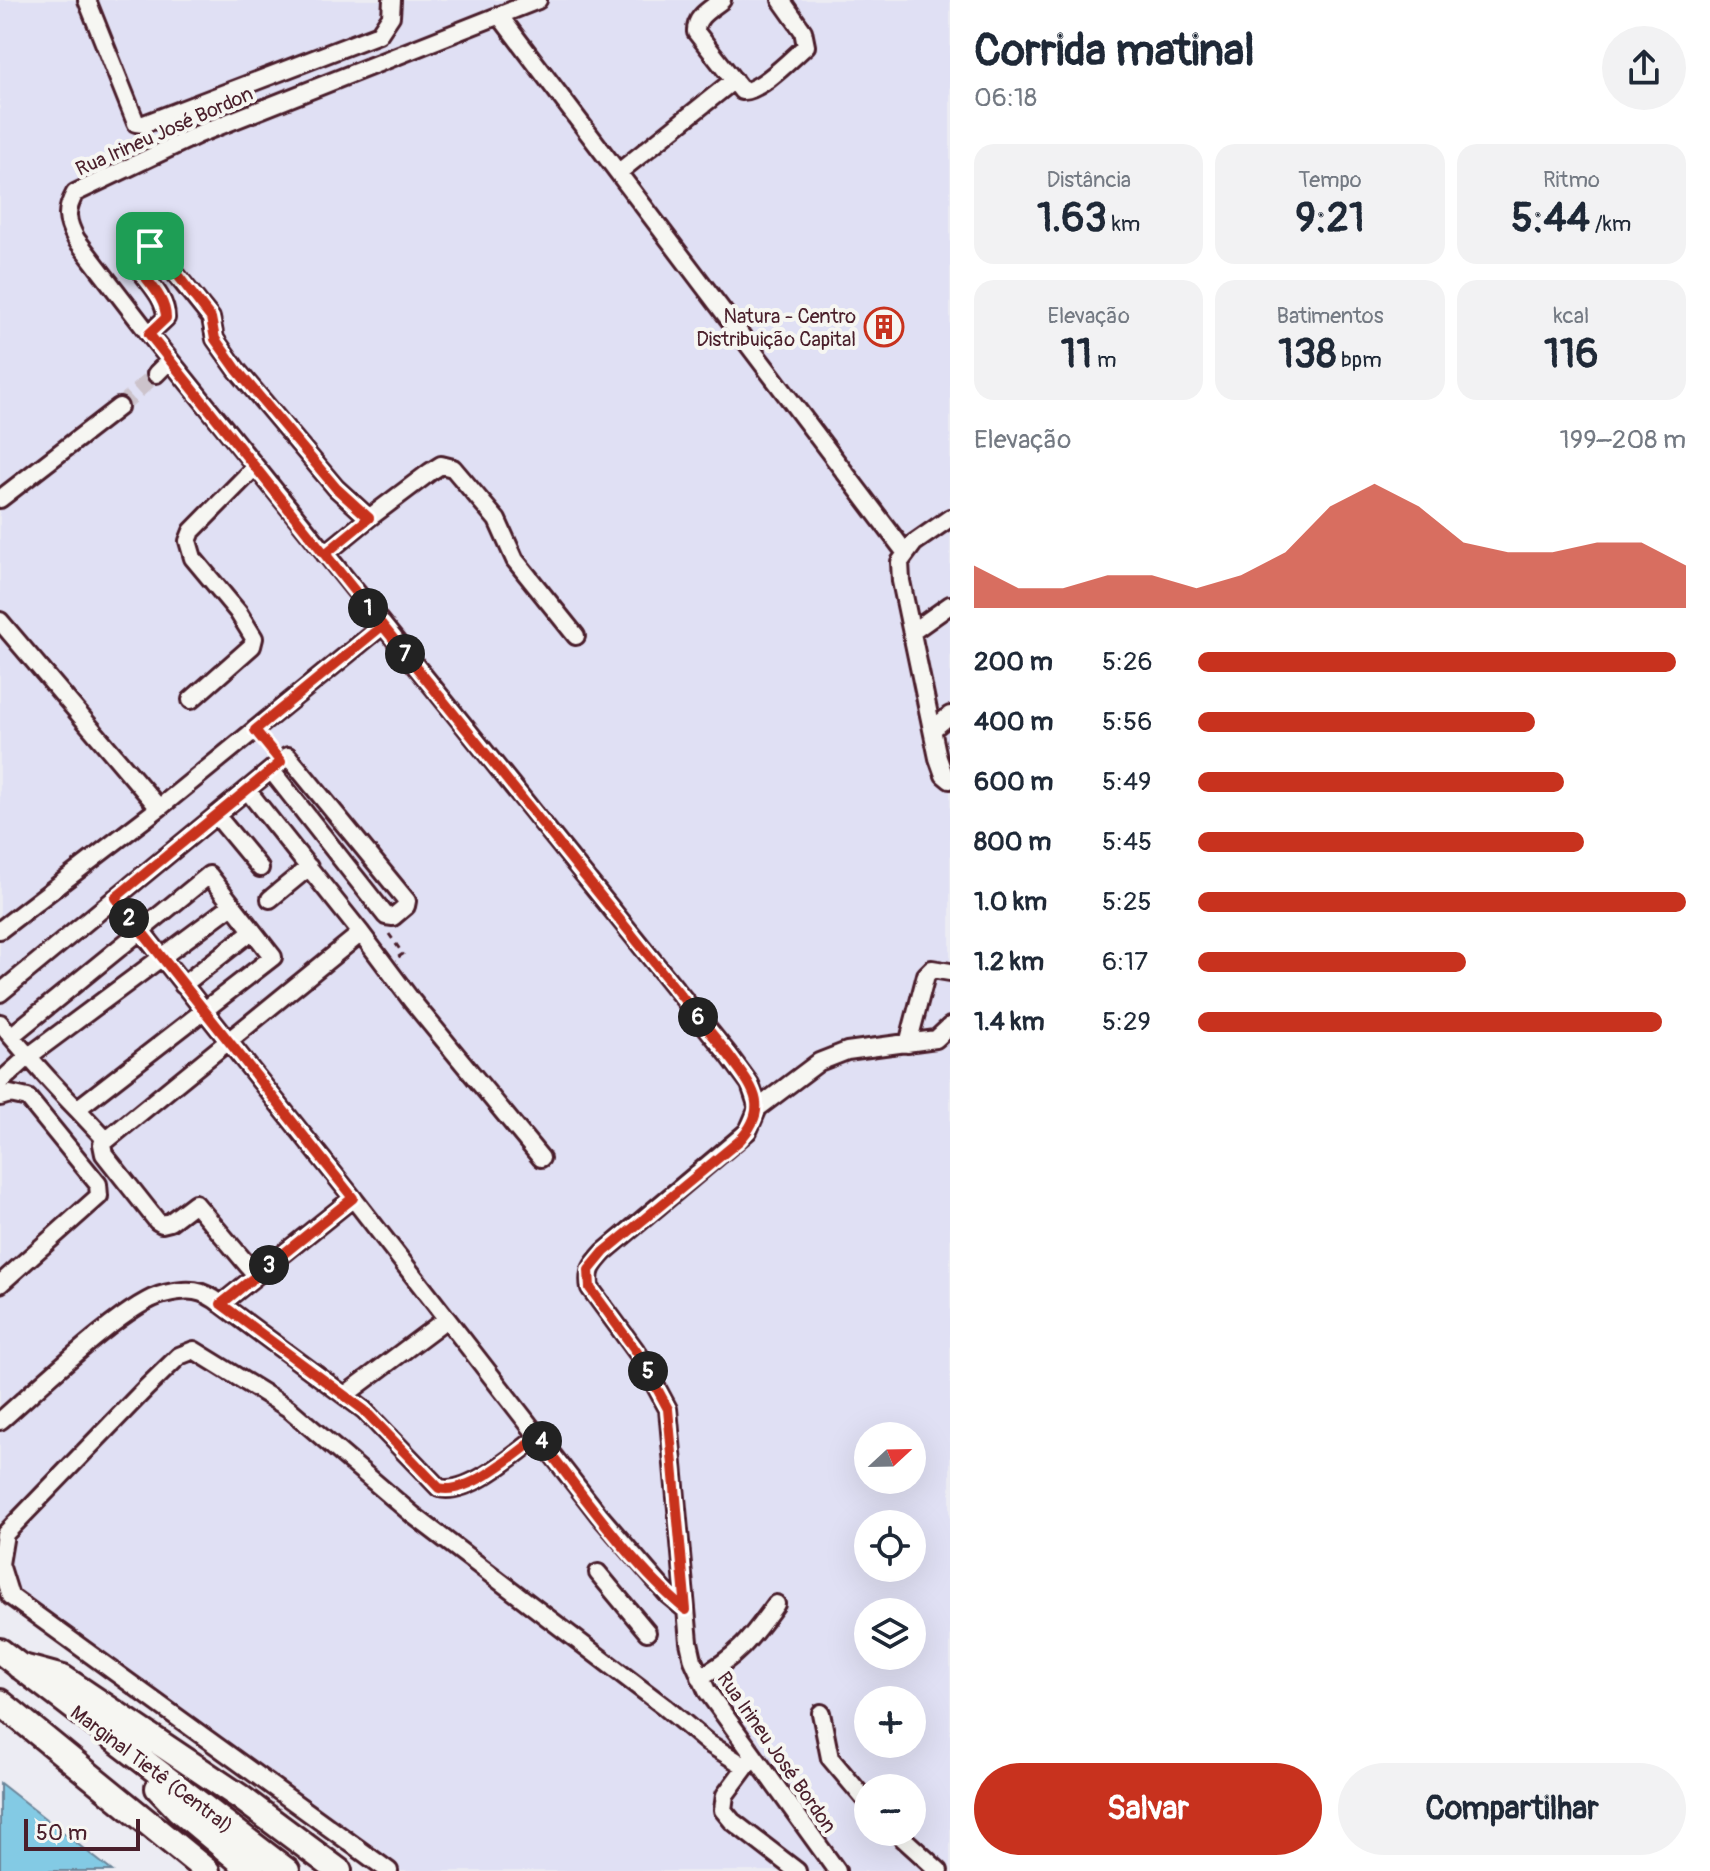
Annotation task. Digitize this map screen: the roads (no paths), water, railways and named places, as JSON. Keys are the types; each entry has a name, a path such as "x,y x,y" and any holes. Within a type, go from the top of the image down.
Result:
{"highway":[{"name":"Marginal Tietê (Central)","path":"9,1658 287,1871"},
{"path":"9,1658 63,1678 240,1797 339,1871"},
{"path":"0,1702 207,1871"},
{"path":"116,1742 178,1809 252,1871"}],"street":[{"path":"87,0 136,123 144,124 379,34 391,16 392,0"},
{"name":"Rua Irineu José Bordon","path":"538,0 199,134 75,193 66,210 68,225 149,334 750,1084 758,1108 755,1120 739,1141 604,1252 589,1270 590,1288 639,1355 668,1409 686,1610 693,1660 700,1677 750,1762 837,1871"},
{"path":"722,0 699,19 696,32 742,91 753,91 806,46 803,31 781,0"},
{"path":"499,15 905,552"},
{"path":"619,172 734,80"},
{"path":"149,334 166,318 166,308 133,260 135,253 150,246 165,259 211,318 215,339 237,370 336,488 369,518"},
{"path":"156,374 170,360"},
{"path":"0,499 119,407"},
{"path":"325,554 430,472 441,465 453,468 497,520 515,560 576,636"},
{"path":"191,700 252,646 254,638 238,612 193,558 188,541 192,531 255,467"},
{"path":"950,518 905,552 900,562 901,581 940,768 950,780"},
{"path":"912,632 950,605"},
{"path":"0,621 159,808"},
{"path":"0,930 159,808 382,626"},
{"path":"933,729 950,715"},
{"path":"0,993 292,752 407,901 400,911 393,917 386,916 271,770"},
{"path":"247,790 412,1001 541,1158"},
{"path":"216,815 260,868"},
{"path":"270,899 309,867"},
{"path":"77,1109 273,957 209,875 139,932 5,1030 77,1109 106,1140"},
{"path":"115,898 538,1437 639,1562 686,1610"},
{"path":"0,1082 29,1056 232,905"},
{"path":"183,985 252,931"},
{"path":"256,1275 195,1203 170,1222 162,1224 157,1221 104,1154 102,1144 361,933"},
{"path":"908,1044 926,975 932,969 950,972"},
{"path":"758,1108 819,1062 847,1051 936,1039 950,1026"},
{"path":"0,1097 10,1094 28,1098 98,1184 99,1196 0,1284"},
{"path":"221,1304 353,1198"},
{"path":"0,1421 133,1309 162,1294 184,1291 207,1293 345,1395 386,1430 433,1483 447,1490 488,1473 538,1437"},
{"path":"345,1395 445,1320"},
{"path":"389,1871 10,1596 0,1564 5,1534 146,1388 179,1356 194,1350 288,1408 413,1515 708,1743 750,1762 725,1795 723,1810 732,1821 797,1871"},
{"path":"598,1573 647,1632"},
{"path":"700,1677 744,1647 776,1604"},
{"path":"821,1713 830,1758 854,1786"},
{"path":"911,1846 939,1871"}],"water":[{"path":"0,1783 112,1871 0,1871"}],"tunnel":[{"path":"119,407 156,374"}],"place":[{"name":"Natura - Centro Distribuição Capital","path":"884,327"}]}
